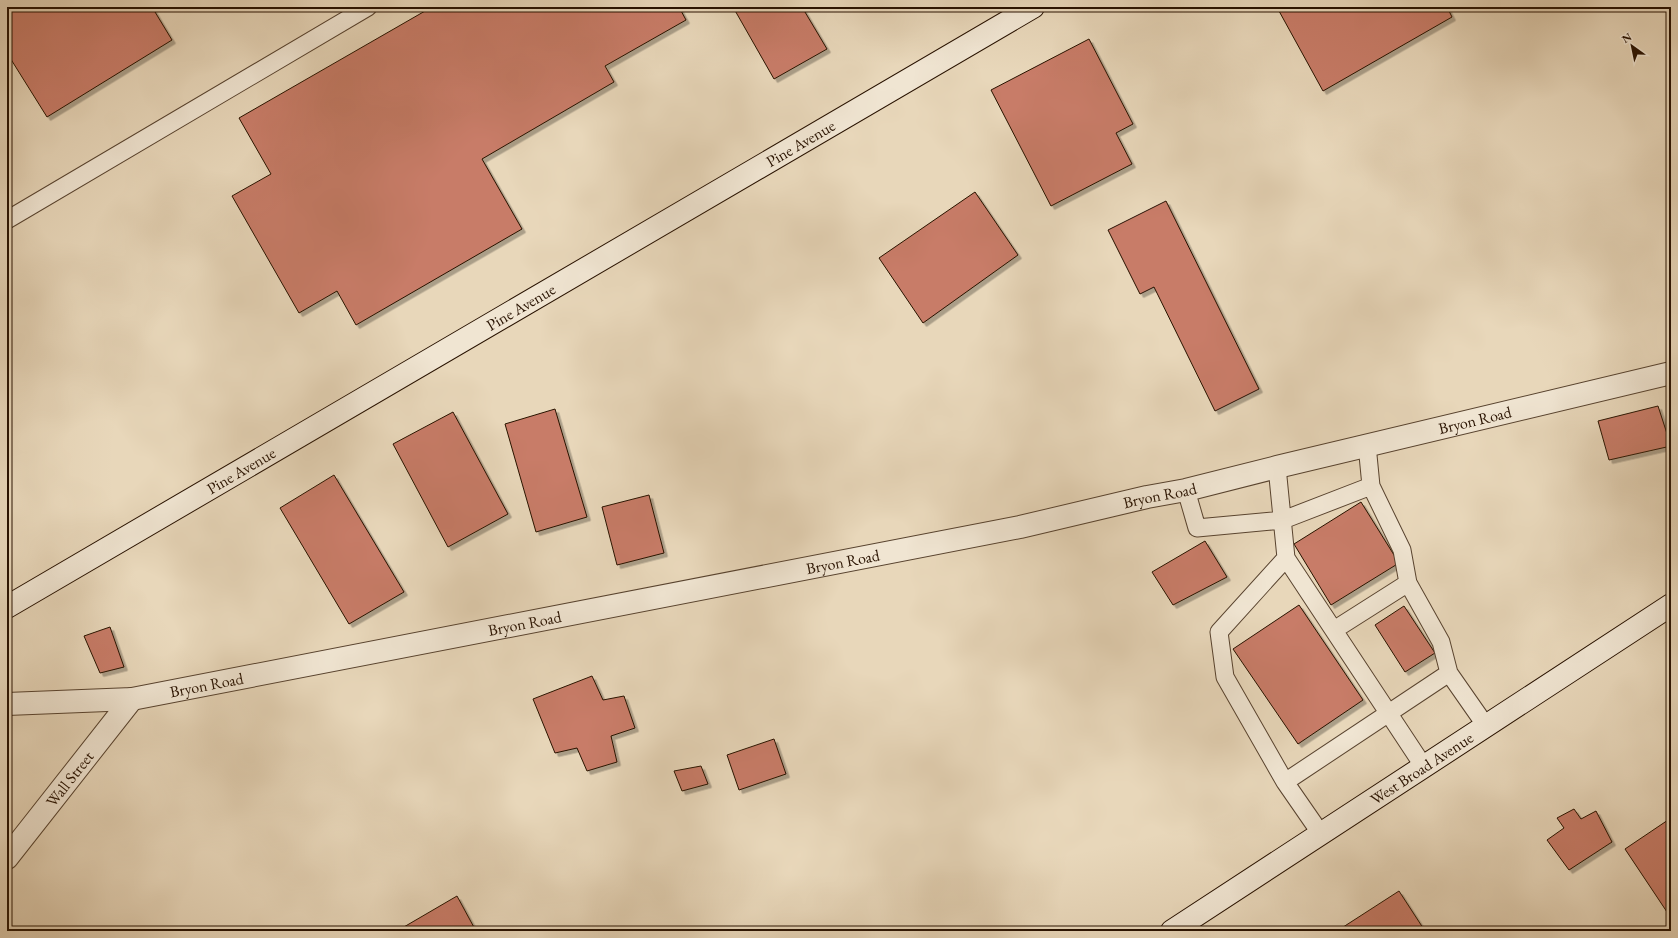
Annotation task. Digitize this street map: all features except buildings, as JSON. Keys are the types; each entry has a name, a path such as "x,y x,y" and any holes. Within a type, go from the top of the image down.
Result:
{"street":[{"name":"Pine Avenue","path":"7,607 1034,7"},
{"name":"Bryon Road","path":"7,704 132,699 1005,530 1147,497 1186,490 1367,445 1671,374"},
{"name":"West Broad Avenue","path":"1172,931 1671,605"},
{"name":"Wall Street","path":"7,858 132,699"}],"lane":[{"path":"7,220 368,7"},
{"path":"1367,445 1371,486 1402,550 1408,583 1441,642 1449,673 1486,726"},
{"path":"1277,467 1286,558 1424,767"},
{"path":"1186,490 1196,528 1283,520 1371,486"},
{"path":"1286,558 1218,632 1225,677 1285,782 1321,834"},
{"path":"1334,630 1408,583"},
{"path":"1285,782 1449,673"}]}
